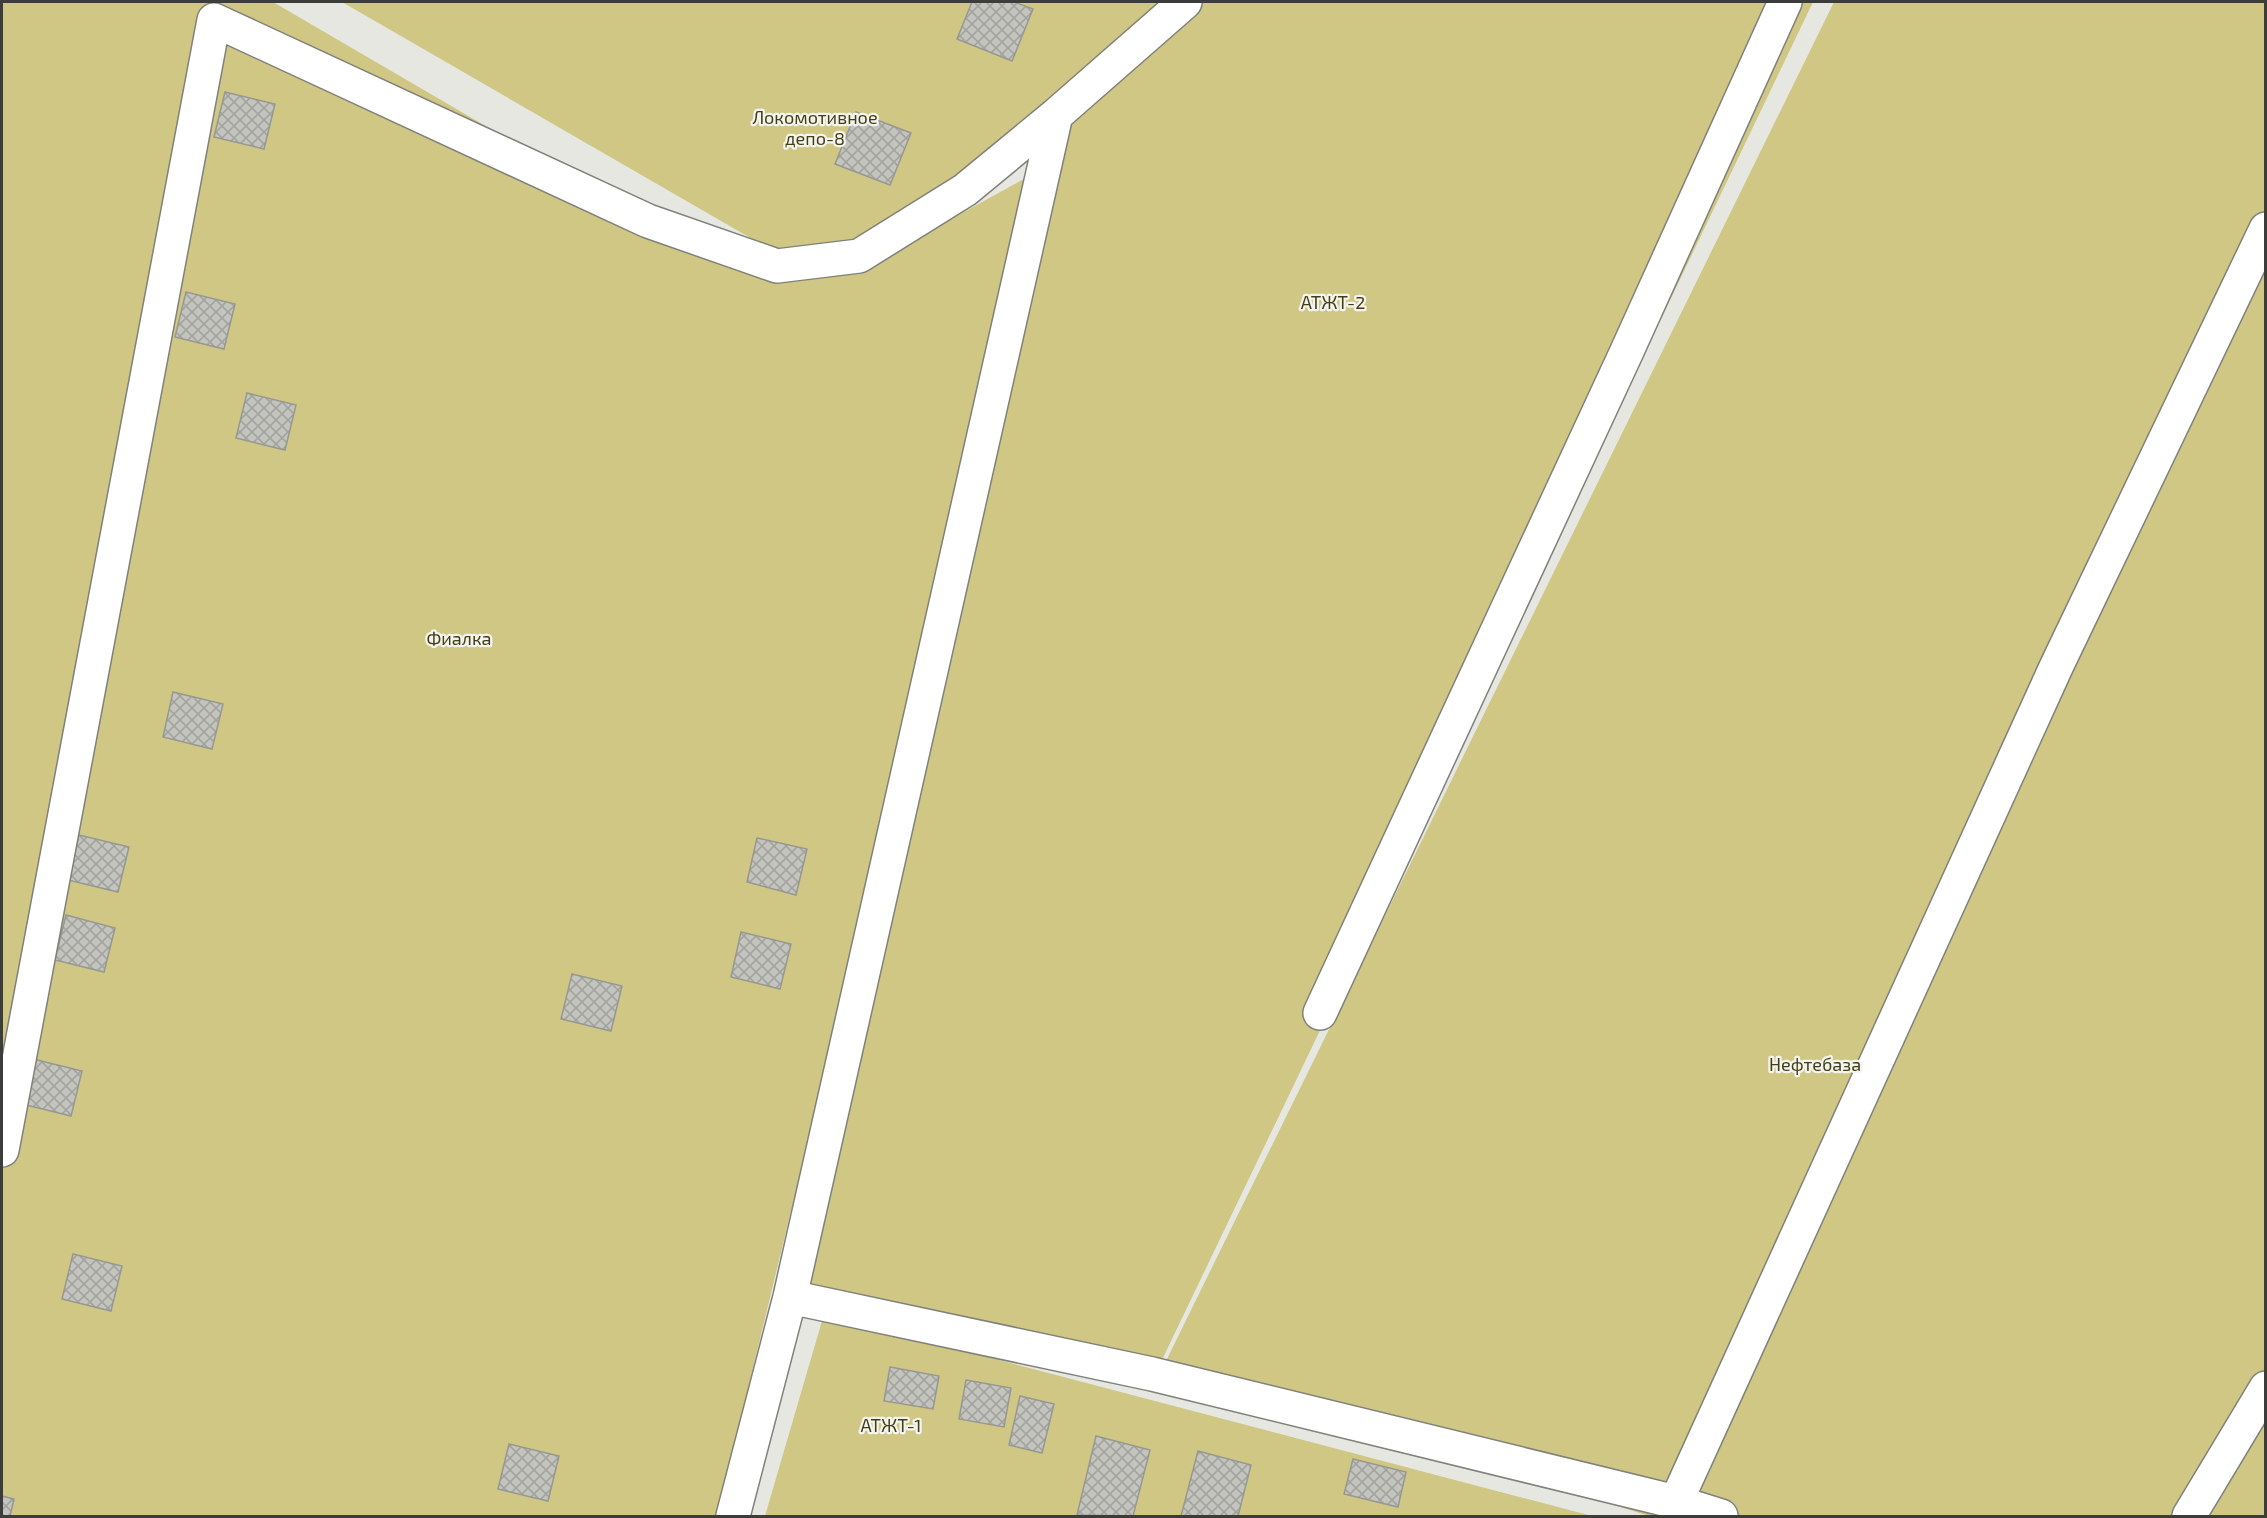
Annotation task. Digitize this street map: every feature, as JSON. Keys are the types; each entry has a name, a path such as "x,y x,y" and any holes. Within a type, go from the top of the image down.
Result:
{"lane":[{"path":"2,1150 214,20 648,221 777,266 859,256 965,190 1056,116 1185,2"},
{"path":"1320,1013 1612,384 1785,2"},
{"path":"733,1516 790,1297 1056,116"},
{"path":"1676,1502 2057,665 2265,229"},
{"path":"790,1297 1152,1374 1676,1502 1721,1516"},
{"path":"2189,1516 2265,1388"}],"green space":[{"name":"Фиалка","path":"2,2 273,2 650,222 776,272 880,258 1044,168 717,1516 2,1516"},
{"name":"Локомотивное депо-8","path":"342,2 1169,2 882,248 785,258"},
{"name":"АТЖТ-2","path":"1195,2 1813,2 1161,1362 798,1292 1067,117"},
{"name":"Нефтебаза","path":"1834,2 2265,2 2265,1376 2180,1516 1649,1516 1165,1363"},
{"name":"АТЖТ-1","path":"824,1314 1592,1516 765,1516"},
{"path":"2265,1419 2265,1516 2207,1516"}],"building":[{"path":"972,2 1014,2 1033,9 1012,61 957,39"},
{"path":"225,92 275,104 264,149 214,137"},
{"path":"856,112 911,133 890,185 835,164"},
{"path":"186,292 235,304 224,349 175,337"},
{"path":"247,393 296,405 285,450 236,438"},
{"path":"173,692 223,704 212,749 163,737"},
{"path":"79,835 129,847 118,892 68,880"},
{"path":"757,838 807,849 796,895 747,882"},
{"path":"66,915 115,928 104,972 55,960"},
{"path":"741,932 791,944 780,989 731,977"},
{"path":"572,974 622,986 611,1031 561,1019"},
{"path":"33,1059 82,1071 71,1116 22,1104"},
{"path":"73,1254 122,1266 111,1311 62,1299"},
{"path":"890,1367 939,1376 933,1409 884,1401"},
{"path":"966,1380 1011,1388 1004,1427 959,1419"},
{"path":"1020,1396 1054,1404 1042,1453 1009,1445"},
{"path":"1096,1436 1150,1450 1133,1516 1077,1515"},
{"path":"509,1444 559,1456 548,1501 498,1489"},
{"path":"1198,1451 1251,1465 1238,1516 1181,1516"},
{"path":"1353,1459 1406,1472 1398,1507 1344,1494"},
{"path":"2,1496 14,1499 10,1516 2,1516"}]}
